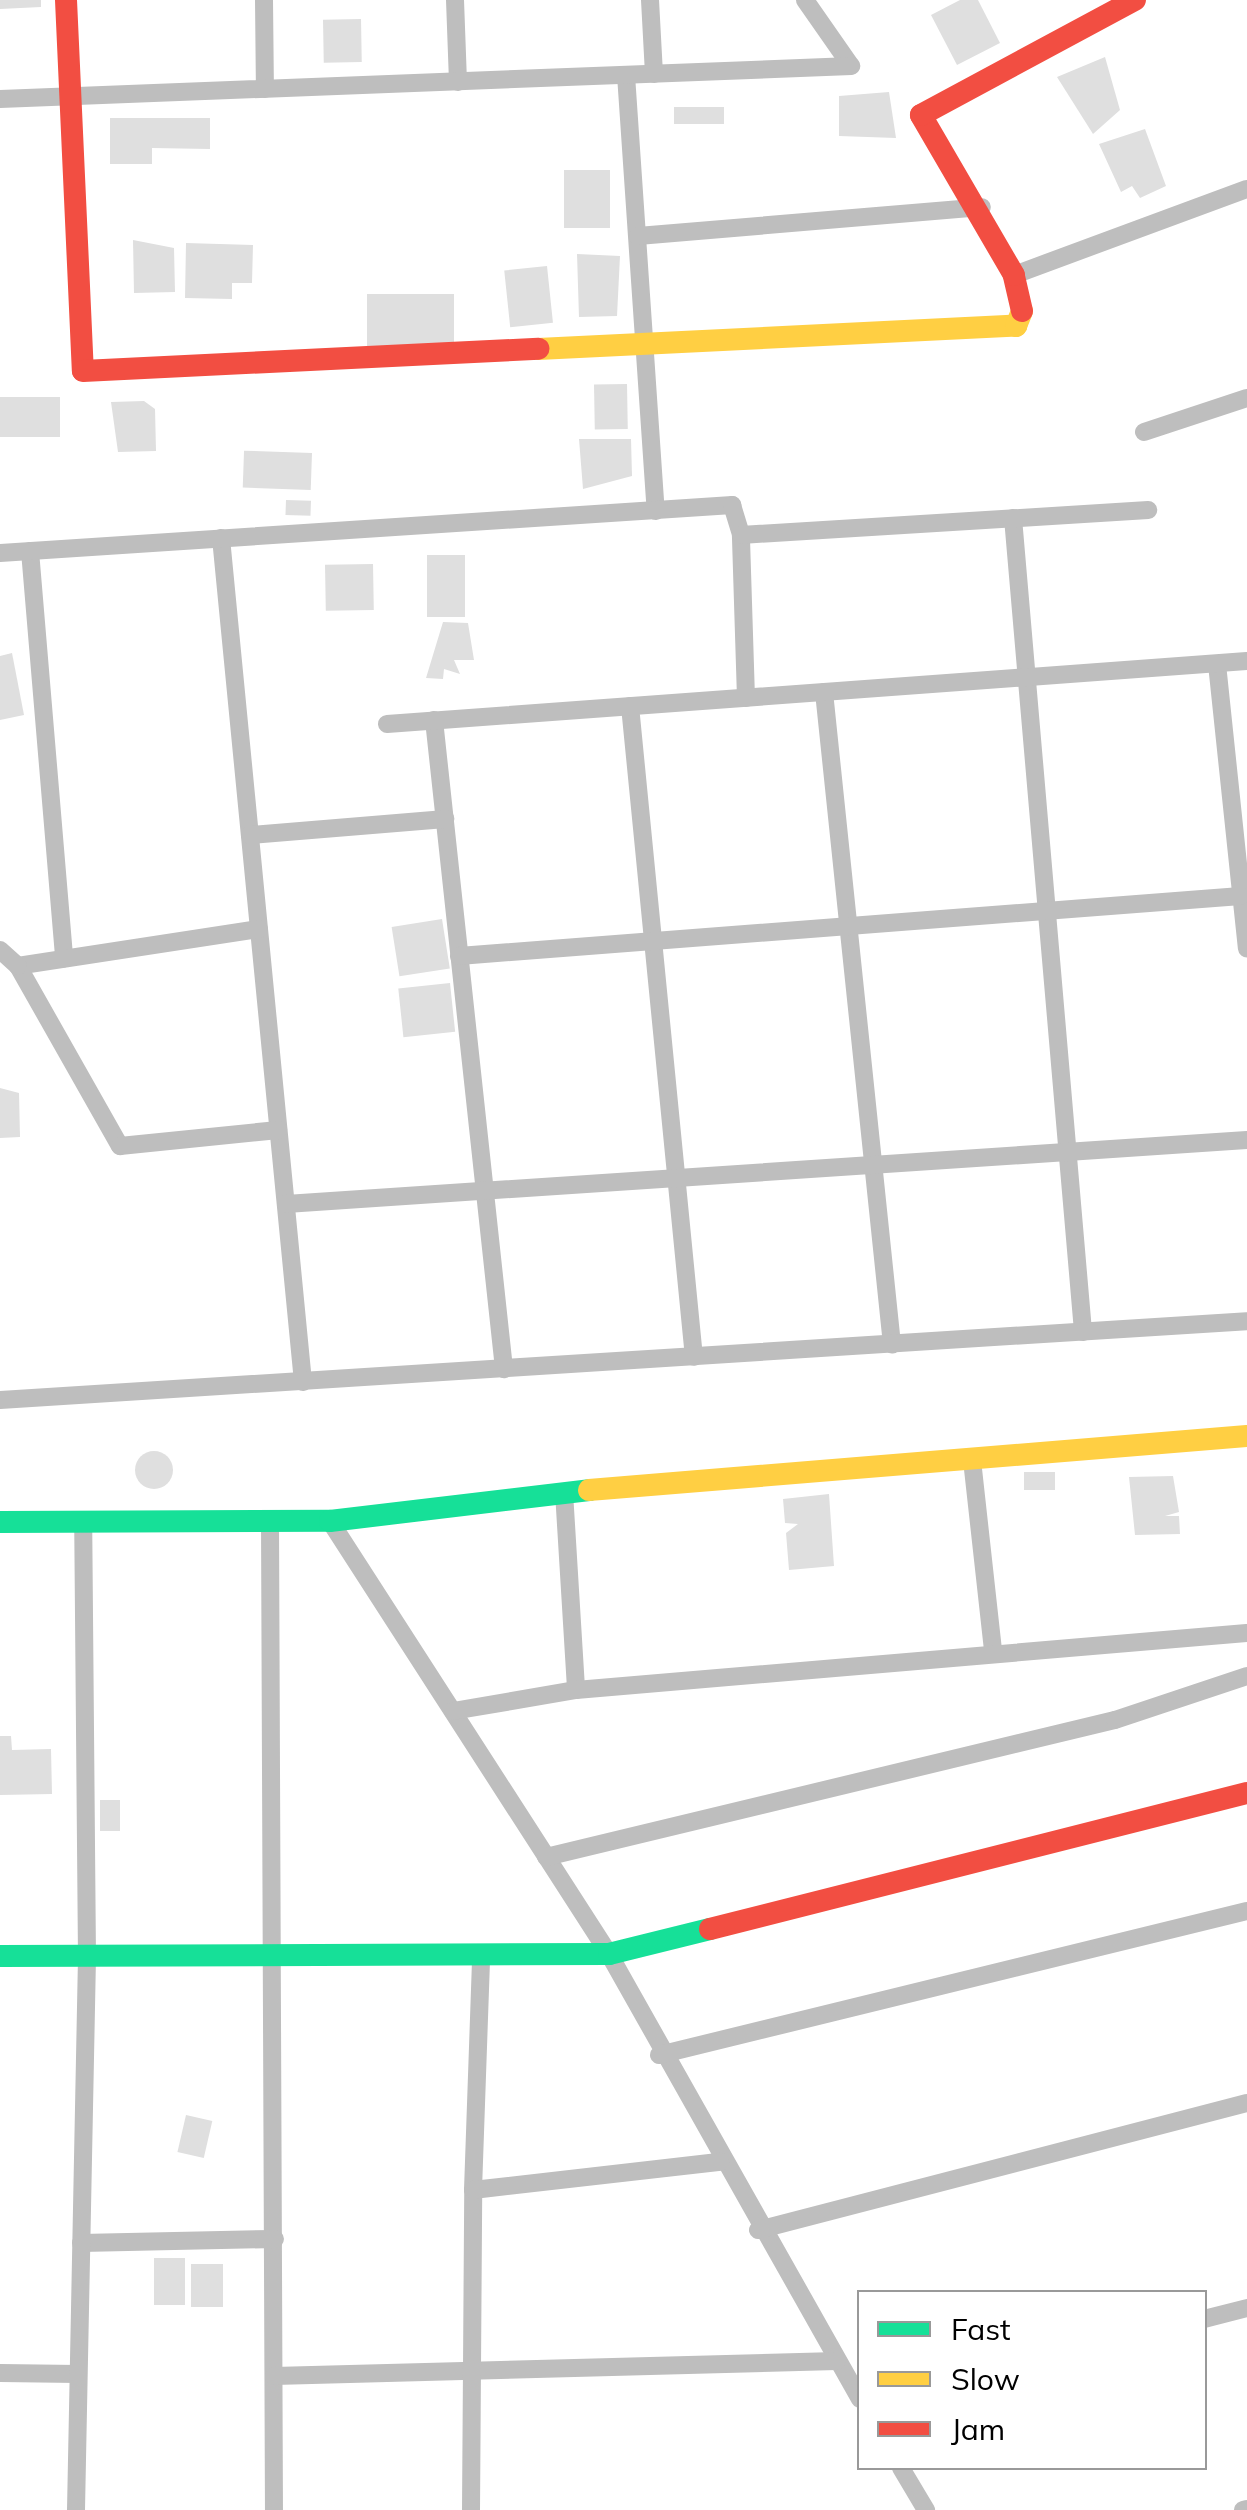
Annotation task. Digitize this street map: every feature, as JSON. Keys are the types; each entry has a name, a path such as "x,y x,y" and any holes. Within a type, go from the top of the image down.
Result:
{"street":[{"path":"66,0 83,372 1016,326 1023,314 1014,275 982,207 923,123 924,108 1134,0"},
{"path":"264,0 266,89"},
{"path":"455,0 458,82"},
{"path":"650,0 654,74"},
{"path":"0,100 851,66 805,0"},
{"path":"626,75 656,511"},
{"path":"1014,275 1247,190"},
{"path":"638,236 982,207"},
{"path":"1144,432 1247,398"},
{"path":"0,552 732,505 741,534 746,698"},
{"path":"741,534 1148,510"},
{"path":"1012,518 1083,1332"},
{"path":"220,538 304,1382"},
{"path":"30,551 64,959"},
{"path":"387,724 1247,662"},
{"path":"1217,664 1247,948"},
{"path":"824,692 892,1344"},
{"path":"630,706 694,1357"},
{"path":"434,720 504,1369"},
{"path":"250,835 445,819"},
{"path":"459,956 1242,896"},
{"path":"18,966 259,929"},
{"path":"0,950 18,966 120,1146 278,1130"},
{"path":"286,1204 1247,1140"},
{"path":"0,1400 1247,1322"},
{"path":"0,1522 330,1520 564,1492 1247,1436"},
{"path":"972,1460 993,1651"},
{"path":"564,1492 576,1690"},
{"path":"76,2510 87,1958 83,1520"},
{"path":"270,1520 276,1952 274,2510"},
{"path":"330,1520 609,1954 659,2055 857,2394"},
{"path":"452,1711 576,1690 993,1651 1247,1633"},
{"path":"546,1856 1115,1720 1247,1676"},
{"path":"0,1956 87,1958 276,1952 609,1954 1247,1793"},
{"path":"659,2055 1247,1911"},
{"path":"471,2510 473,2190 481,1956"},
{"path":"758,2230 1247,2103"},
{"path":"473,2190 720,2162"},
{"path":"81,2242 275,2239"},
{"path":"1207,2318 1247,2308"},
{"path":"274,2376 472,2375 837,2361"},
{"path":"0,2373 78,2374"},
{"path":"901,2470 926,2510"}],"building":[{"path":"0,0 41,0 41,7 0,9"},
{"path":"960,0 978,0 1000,43 957,65 931,15"},
{"path":"361,19 362,62 324,63 323,20"},
{"path":"1105,57 1120,110 1093,134 1057,77"},
{"path":"889,92 896,138 839,136 839,96"},
{"path":"674,107 724,107 724,124 674,124"},
{"path":"110,118 210,118 210,149 152,148 152,164 110,164"},
{"path":"1145,129 1166,186 1140,198 1132,186 1121,192 1099,144"},
{"path":"564,170 610,170 610,228 564,228"},
{"path":"133,240 174,248 175,292 134,293"},
{"path":"186,243 253,245 252,283 232,283 232,299 185,298"},
{"path":"577,254 620,256 617,316 579,317"},
{"path":"547,266 553,323 510,327 504,270"},
{"path":"367,294 454,294 454,351 367,351"},
{"path":"627,384 628,429 595,430 594,385"},
{"path":"0,397 60,397 60,437 0,437"},
{"path":"144,401 155,409 156,451 118,452 111,402"},
{"path":"579,439 631,439 632,476 583,489"},
{"path":"244,451 312,453 311,490 243,488"},
{"path":"286,500 311,501 310,516 285,515"},
{"path":"427,555 465,555 465,617 427,617"},
{"path":"373,564 374,610 326,611 325,565"},
{"path":"443,622 468,623 474,660 454,660 460,674 444,669 443,679 426,678"},
{"path":"12,653 24,715 0,720 0,656"},
{"path":"442,919 450,968 399,976 392,927"},
{"path":"450,983 455,1032 403,1037 398,988"},
{"path":"0,1088 19,1093 20,1137 0,1138"},
{"path":"154,1451 167,1457 173,1470 167,1483 154,1489 141,1483 135,1470 141,1457"},
{"path":"1024,1472 1055,1472 1055,1490 1024,1490"},
{"path":"1173,1476 1179,1512 1165,1516 1179,1516 1180,1534 1135,1535 1129,1477"},
{"path":"829,1494 834,1566 789,1570 786,1533 798,1524 785,1523 783,1499"},
{"path":"0,1736 11,1736 12,1750 51,1749 52,1794 0,1795"},
{"path":"100,1800 120,1800 120,1831 100,1831"},
{"path":"186,2115 212,2121 204,2158 177,2152"},
{"path":"154,2258 185,2258 185,2305 154,2305"},
{"path":"191,2264 223,2264 223,2307 191,2307"}],"traffic: fast":[{"path":"0,1522 330,1521 589,1490"},
{"path":"0,1956 609,1954 710,1929"}],"traffic: slow":[{"path":"538,349 1016,326 1022,311"},
{"path":"589,1490 1247,1436"}],"traffic: jam":[{"path":"66,0 83,371 538,349"},
{"path":"1022,311 1014,275 921,115 1135,0"},
{"path":"710,1929 1247,1793"}]}
